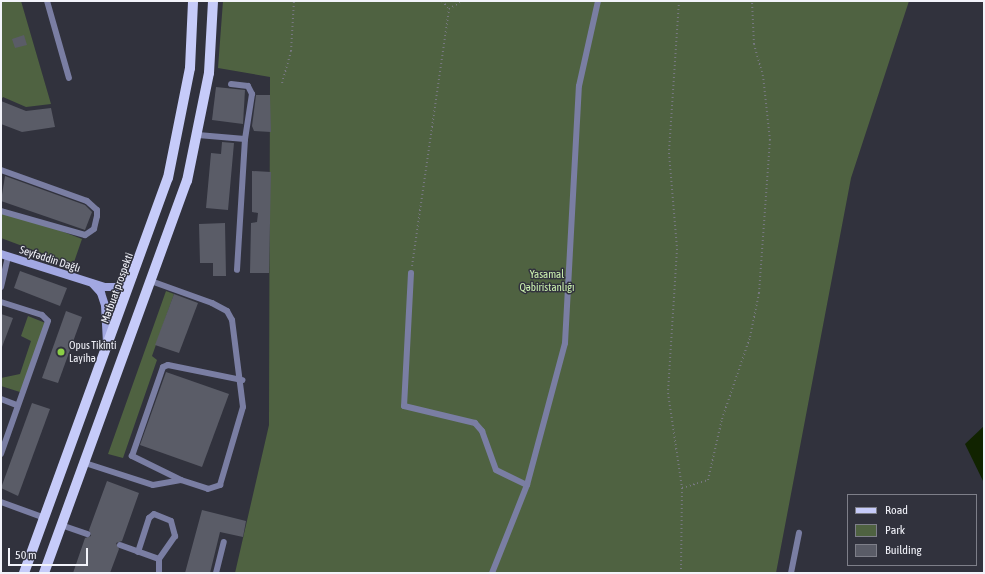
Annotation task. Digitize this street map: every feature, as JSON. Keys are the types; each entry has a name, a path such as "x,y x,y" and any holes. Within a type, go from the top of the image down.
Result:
{"main road":[{"name":"Mətbuat prospekti","path":"24,573 159,209 174,152 190,68 193,1"},
{"path":"44,573 187,181 198,135 212,45 213,1"}],"street":[{"name":"Seyfəddin Dağlı","path":"4,255 92,284 117,287 135,274"},
{"path":"92,284 101,292 105,305 108,348"}],"lane":[{"path":"47,1 69,78"},
{"path":"492,573 527,485 565,343 579,86 598,1"},
{"path":"230,84 252,90 246,139 237,270"},
{"path":"198,135 246,139"},
{"path":"1,170 87,201 97,210 97,216 94,229 85,235 1,211"},
{"path":"1,287 4,255"},
{"path":"411,273 404,406 475,423 482,431 496,470 527,485"},
{"path":"151,281 227,311 242,380 242,419 220,485 208,489 181,480 132,456 163,367 168,365 242,380"},
{"path":"1,302 42,315 48,321 17,405 1,454"},
{"path":"1,399 17,405"},
{"path":"85,463 153,485 181,480"},
{"path":"1,502 45,518"},
{"path":"138,552 149,518 154,514 163,516 174,525 175,536 159,559 159,573"},
{"path":"61,525 87,534"},
{"path":"791,573 799,533"},
{"path":"216,573 224,542"},
{"path":"120,546 159,559"}],"path":[{"path":"282,83 291,51 294,1"},
{"path":"411,273 449,9 442,1"},
{"path":"449,9 462,1"},
{"path":"679,1 669,153 677,249 668,393 682,488 681,573"},
{"path":"682,488 708,480 722,419 750,337 759,293 770,140 763,76 754,44 752,1"}],"green space":[{"path":"1,1 21,1 51,104 26,107 3,97 1,100"},
{"name":"Yasamal Qəbiristanlığı","path":"223,1 909,1 851,178 776,573 235,573 269,425 270,77 218,68"},
{"path":"1,208 82,239 73,265 1,238"},
{"path":"166,291 174,294 152,356 157,360 123,458 108,454"},
{"path":"28,316 48,324 23,393 1,386 1,378 20,374 31,341 21,336"}],"shaded area":[{"path":"984,426 984,483 965,444"}],"building":[{"path":"24,35 27,45 15,48 12,39"},
{"path":"216,87 245,90 243,124 212,120"},
{"path":"256,95 270,95 271,132 254,131 252,126"},
{"path":"1,101 26,111 51,108 55,127 22,132 1,124"},
{"path":"222,142 234,143 228,210 206,208 211,153 221,154"},
{"path":"252,171 271,172 269,273 250,273 251,223 257,222 258,213 252,212"},
{"path":"5,176 85,205 92,212 85,230 1,201"},
{"path":"225,223 226,276 213,276 213,263 200,263 199,224"},
{"path":"20,271 67,288 60,306 14,288"},
{"path":"174,294 198,303 179,353 155,345"},
{"path":"66,311 82,317 58,383 42,378"},
{"path":"1,314 13,318 2,347 1,346"},
{"path":"166,372 229,394 202,467 140,445"},
{"path":"32,403 50,409 18,496 1,488"},
{"path":"107,481 139,493 122,541 116,543 119,549 110,573 73,573 85,538 91,536 89,530"},
{"path":"202,510 246,521 243,537 220,532 210,573 185,573"}],"place":[{"name":"Opus Tikinti Layihə","path":"61,352"}]}
